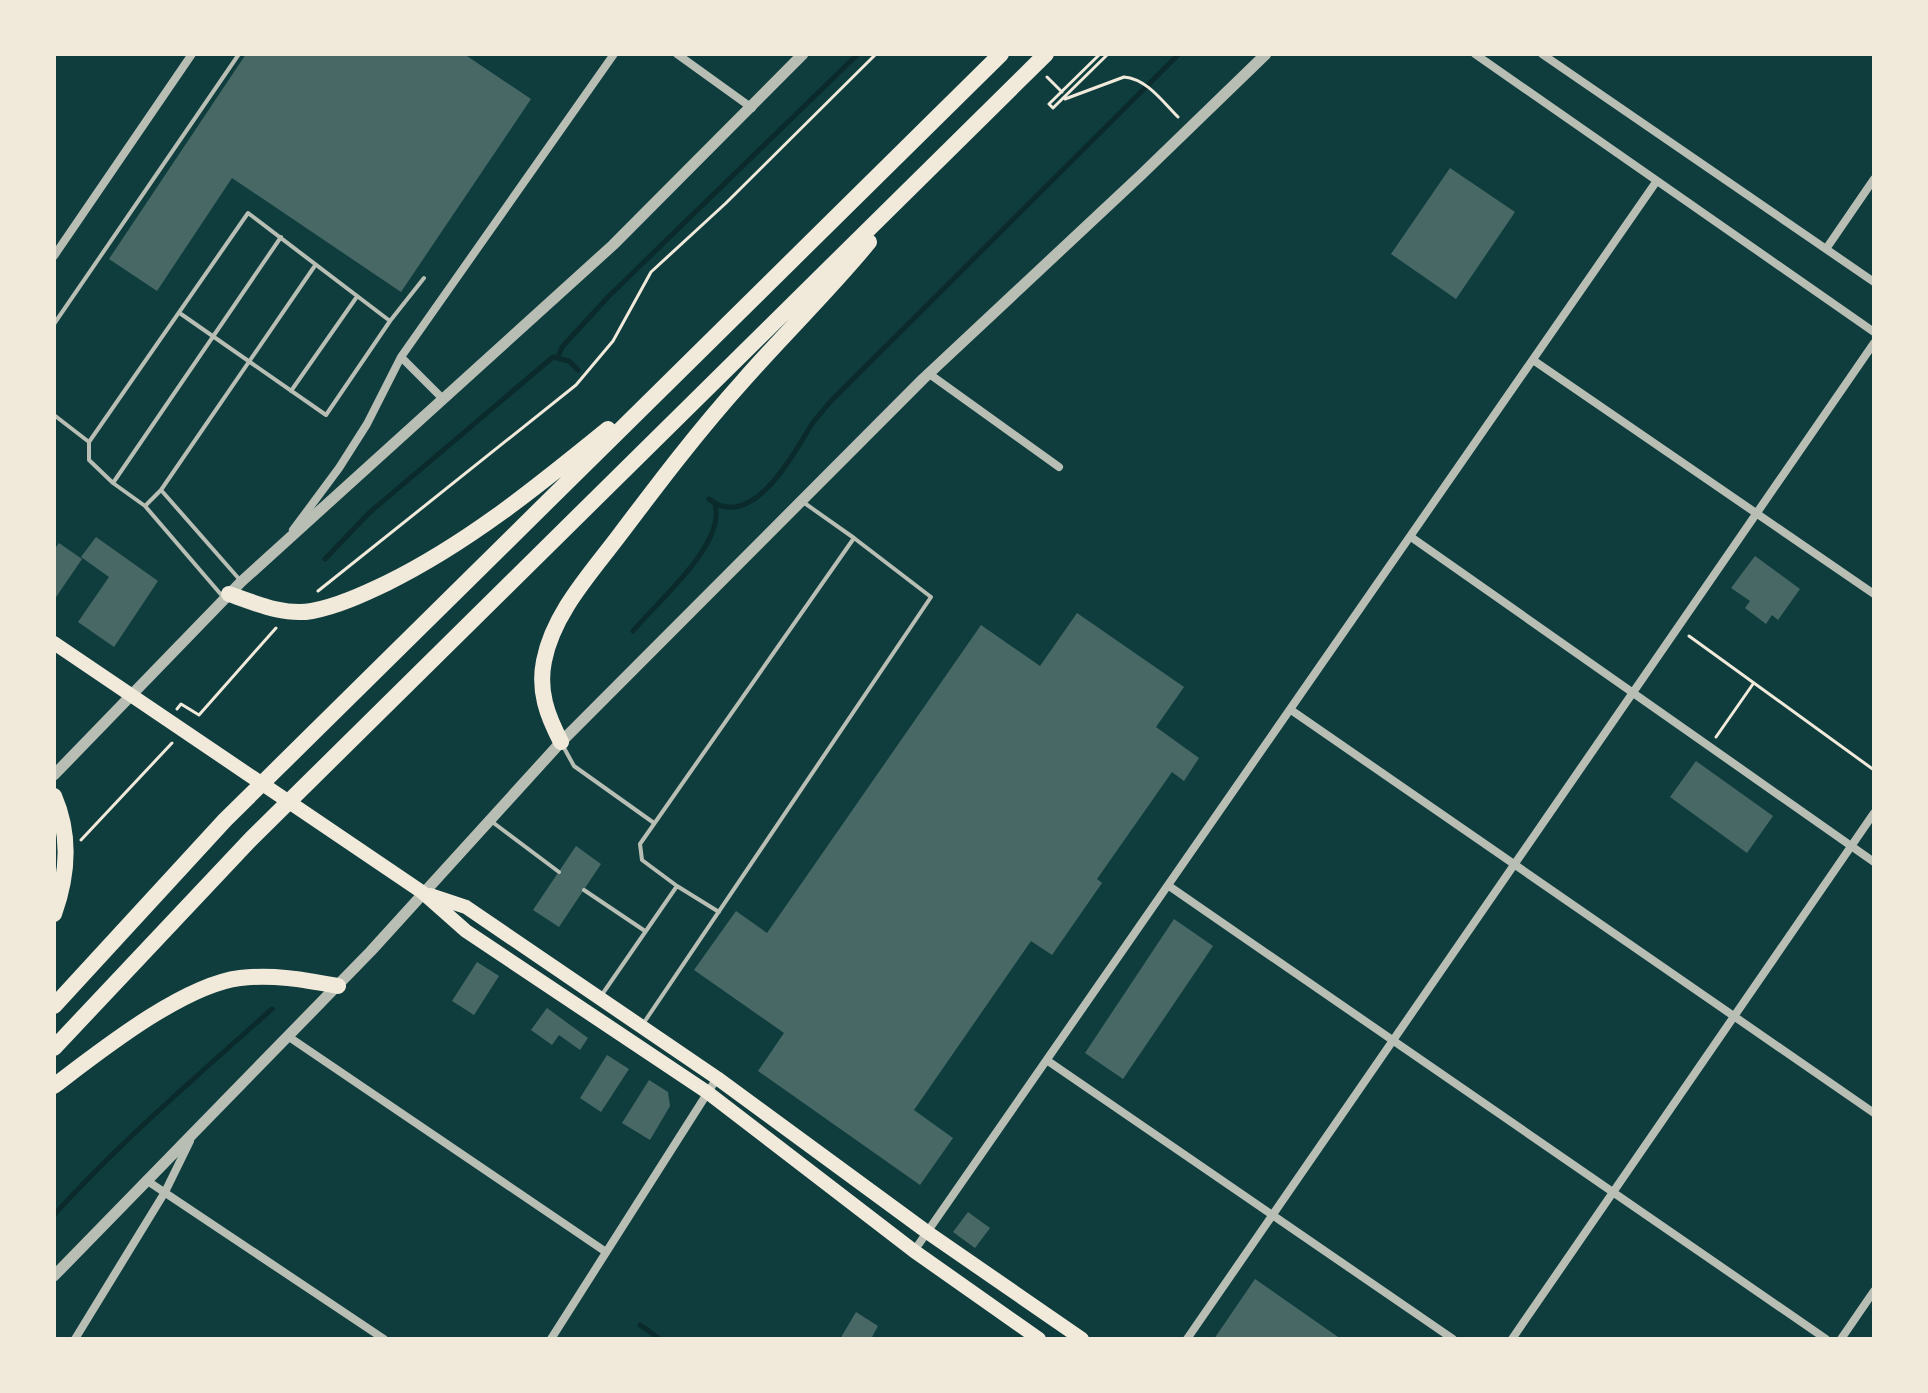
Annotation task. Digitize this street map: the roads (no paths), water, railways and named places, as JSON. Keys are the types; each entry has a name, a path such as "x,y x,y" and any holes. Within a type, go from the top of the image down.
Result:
{"highway":[{"path":"54,1006 225,820 1001,54"},
{"path":"54,1048 251,839 1046,54"},
{"path":"561,742 542,696 541,677 549,642 573,598 697,434 848,268 917,182"},
{"path":"232,591 266,607 290,612 311,611 361,595 414,569 495,518 687,365"},
{"path":"54,796 63,823 66,858 63,891 54,914"},
{"path":"54,1086 158,1013 190,993 210,985 236,978 267,976 338,986"}],"main road":[{"path":"54,643 422,892 466,931 707,1092 914,1251 1039,1339"},
{"path":"422,892 466,907 717,1078 927,1232 1082,1339"}],"street":[{"path":"54,256 192,54"},
{"path":"288,537 367,424 401,357 614,54"},
{"path":"677,54 752,108"},
{"path":"54,775 288,537 613,245 803,54"},
{"path":"54,1276 338,986 561,742 801,500 928,373 1266,54"},
{"path":"1475,54 1874,332"},
{"path":"1542,54 1874,282"},
{"path":"1826,249 1874,179"},
{"path":"914,1251 1656,182"},
{"path":"1187,1339 1874,343"},
{"path":"401,357 443,399"},
{"path":"1533,360 1874,594"},
{"path":"928,373 1059,467"},
{"path":"1411,537 1874,862"},
{"path":"1291,710 1874,1113"},
{"path":"1512,1339 1874,813"},
{"path":"1169,886 1826,1339"},
{"path":"289,1037 606,1252"},
{"path":"1048,1061 1453,1339"},
{"path":"551,1339 717,1078"},
{"path":"75,1339 165,1192 196,1130"},
{"path":"146,1180 384,1339"},
{"path":"1841,1339 1874,1291"}],"lane":[{"path":"54,324 239,54"},
{"path":"232,591 145,506 113,483 89,460 89,442 248,213 390,321"},
{"path":"113,483 281,237"},
{"path":"145,506 161,490 314,266"},
{"path":"180,314 326,415 390,321 424,278"},
{"path":"291,391 356,297"},
{"path":"54,415 89,442"},
{"path":"161,490 232,591"},
{"path":"641,1026 931,597 801,500"},
{"path":"719,912 642,860 640,844 854,538"},
{"path":"561,742 574,766 654,823"},
{"path":"489,820 559,872"},
{"path":"599,998 677,886"},
{"path":"584,890 645,931"}],"waterway":[{"path":"558,357 562,347 609,296 858,54"},
{"path":"709,499 725,507 740,506 755,499 768,487 830,402 1179,54"},
{"path":"325,559 369,513 553,357 569,361 578,370"},
{"path":"633,631 700,554 716,520 715,505"},
{"path":"54,1215 133,1135 272,1009"},
{"path":"640,1325 660,1339"}]}
